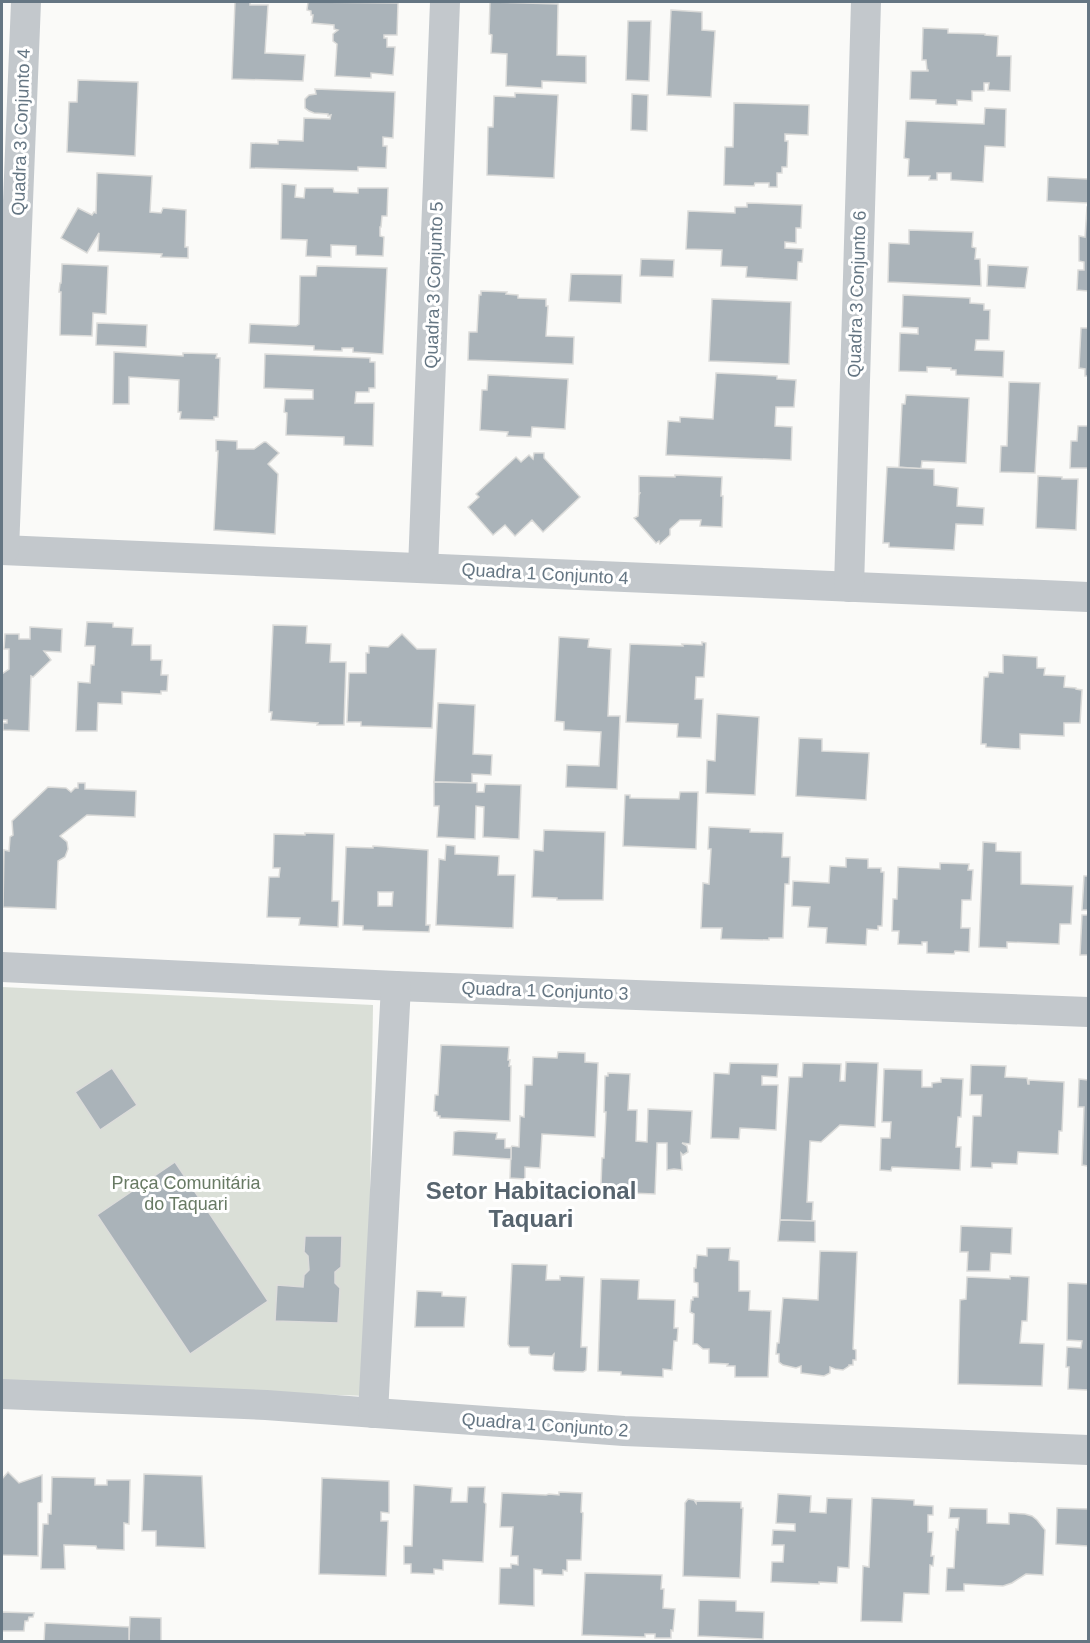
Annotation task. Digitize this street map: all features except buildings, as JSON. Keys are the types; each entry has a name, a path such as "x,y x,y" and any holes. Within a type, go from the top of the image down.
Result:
{"street":[{"name":"Quadra 3 Conjunto 4","path":"3,550 26,2"},
{"name":"Quadra 3 Conjunto 5","path":"423,568 445,2"},
{"name":"Quadra 3 Conjunto 6","path":"849,587 866,2"},
{"name":"Quadra 1 Conjunto 4","path":"3,550 1089,597"},
{"name":"Quadra 1 Conjunto 3","path":"2,967 396,986 1089,1012"},
{"path":"373,1413 396,986"},
{"name":"Quadra 1 Conjunto 2","path":"2,1394 266,1405 624,1431 1089,1450"}],"green space":[{"name":"Praça Comunitária do Taquari","path":"2,987 373,1005 367,1396 2,1383"}],"district":[{"name":"Setor Habitacional Taquari","path":"531,1205"}]}
